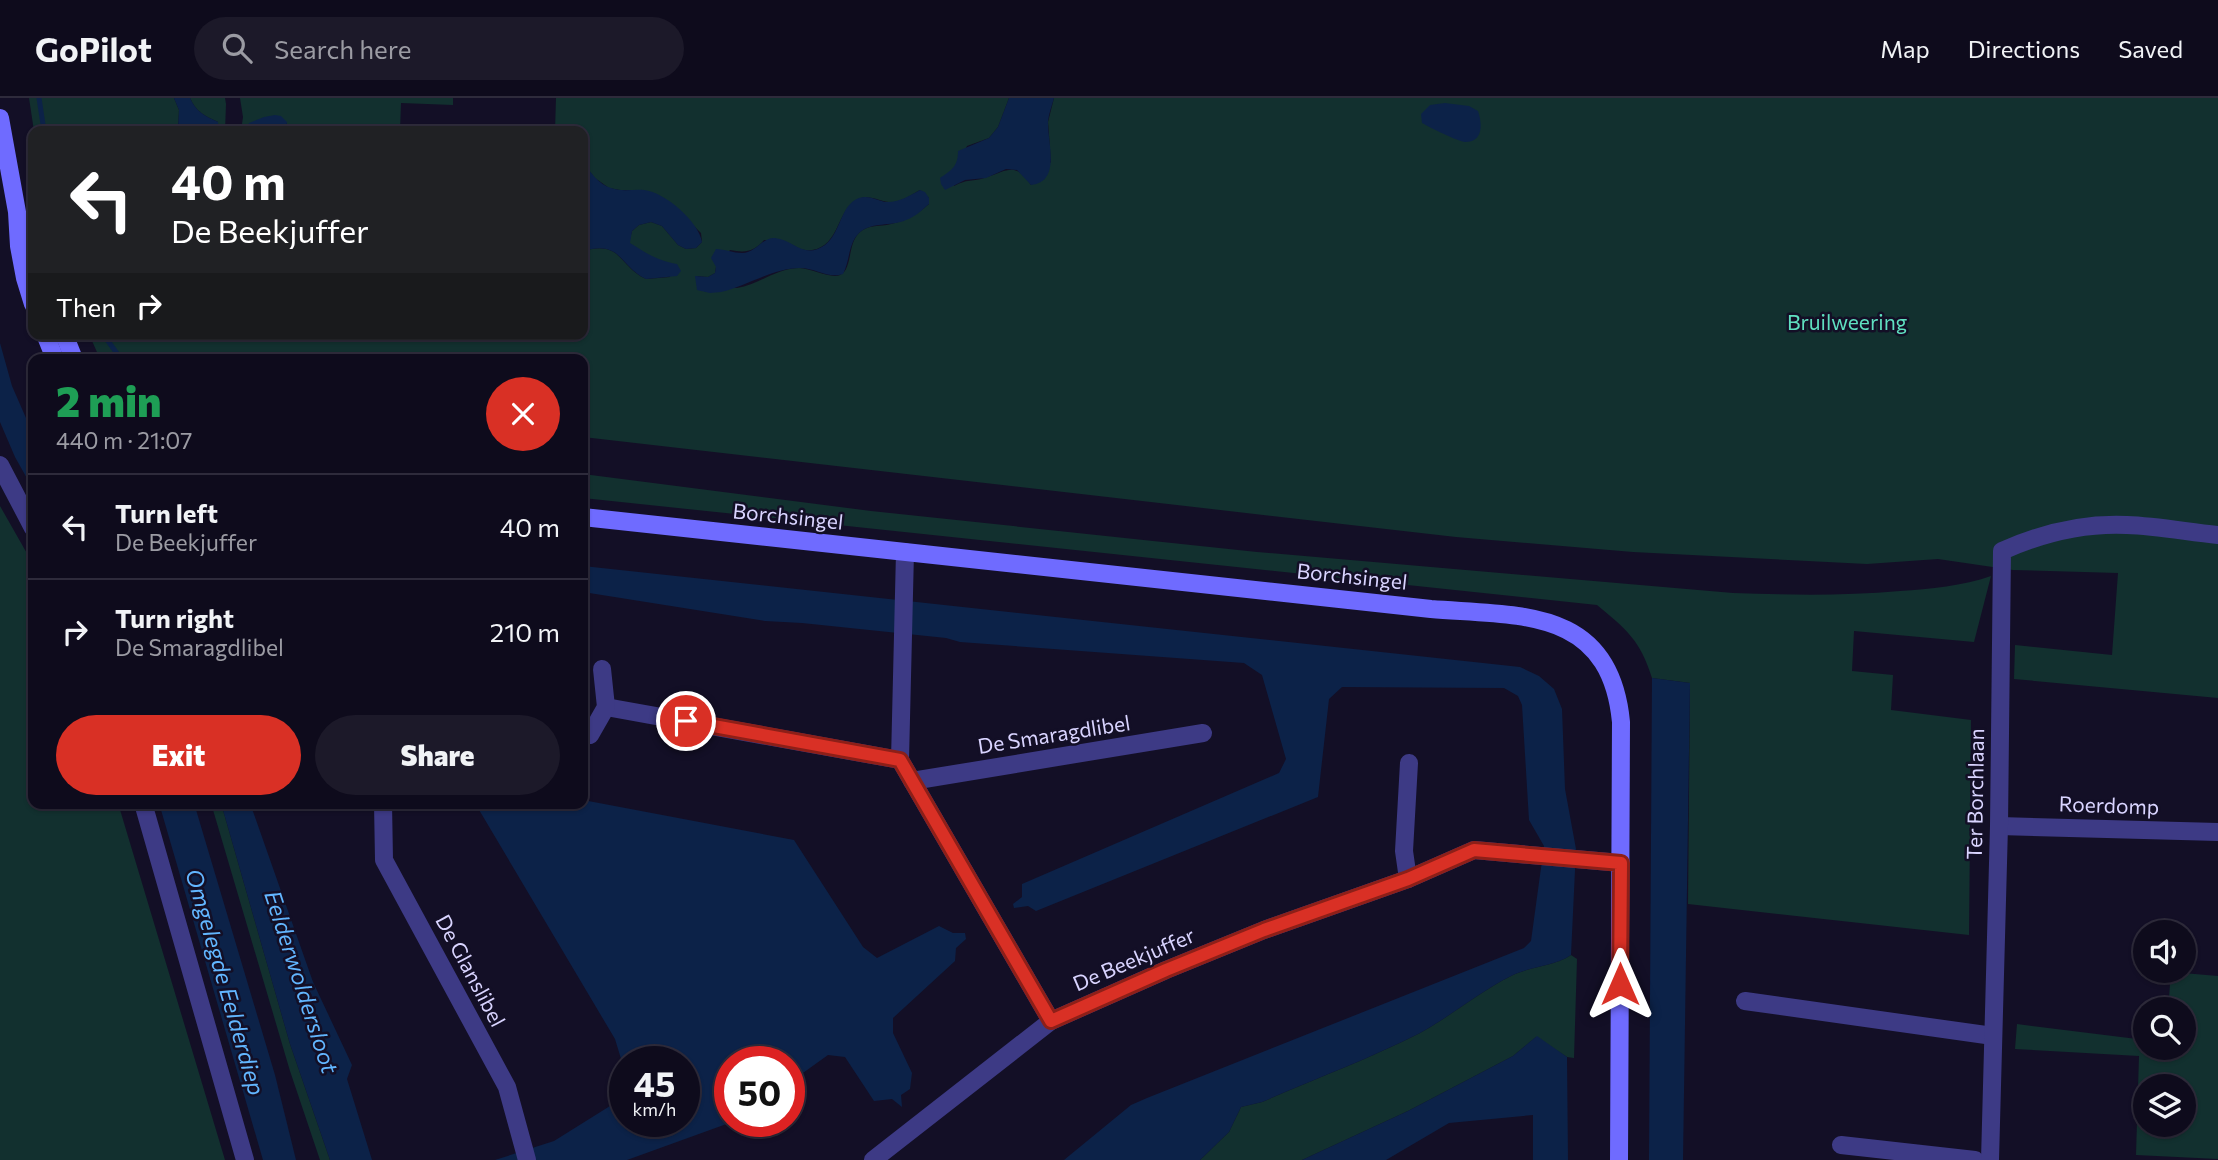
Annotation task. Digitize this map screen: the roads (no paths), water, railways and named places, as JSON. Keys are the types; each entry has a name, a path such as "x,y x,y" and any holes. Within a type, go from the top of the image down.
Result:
{"main road":[{"path":"0,118 28,288"},
{"path":"17,212 28,242"},
{"name":"Borchsingel","path":"588,518 1431,609 1529,616 1566,628 1593,649 1611,675 1618,695 1621,722 1619,1160"}],"street":[{"path":"0,465 28,518"},
{"name":"Ter Borchlaan","path":"1990,1160 1999,826 2002,551 2030,538 2072,529 2125,525 2218,535"},
{"path":"905,552 900,760 1051,1021"},
{"path":"590,735 606,707 602,669"},
{"path":"606,707 900,760"},
{"name":"De Smaragdlibel","path":"912,781 1203,733"},
{"path":"1408,879 1404,851 1409,763"},
{"path":"145,809 245,1160"},
{"name":"De Glanslibel","path":"383,809 384,860 506,1087 525,1154"},
{"name":"Roerdomp","path":"1999,826 2218,832"},
{"name":"De Beekjuffer","path":"873,1160 1051,1021 1264,930 1408,879 1474,850 1621,863"},
{"path":"1745,1001 1993,1036"},
{"path":"1841,1145 1975,1160"}],"water":[{"path":"174,98 190,98 201,113 218,122 218,126 178,126 179,110"},
{"path":"1009,98 1054,98 1048,121 1051,159 1047,177 1031,185 1017,170 1006,169 986,178 965,180 945,190 940,178 953,167 958,151 989,138 998,127"},
{"path":"1445,103 1469,106 1478,111 1481,126 1476,139 1465,142 1422,123 1421,114 1430,105"},
{"path":"281,116 287,122 287,126 248,126 264,117"},
{"path":"588,169 606,186 619,190 644,190 662,196 688,217 700,234 702,242 696,248 686,249 678,245 662,226 651,222 639,225 632,231 630,243 658,259 677,264 681,271 677,276 646,279 613,252 588,250"},
{"path":"920,190 929,198 929,204 909,219 870,227 859,233 853,242 843,274 832,275 806,268 790,269 721,292 697,290 695,276 708,277 715,273 716,267 711,258 716,249 747,252 770,238 775,238 805,250 818,249 830,240 848,207 859,198 894,201"},
{"path":"0,343 12,386 28,423 28,480 0,422"},
{"path":"588,567 1520,667 1539,676 1554,689 1562,709 1565,789 1576,849 1571,955 1511,976 1420,1033 1381,1052 1262,1102 1241,1107 1229,1132 1200,1160 1064,1160 1131,1105 1524,948 1531,941 1544,846 1529,820 1522,705 1518,696 1504,688 1342,687 1329,699 1318,797 1036,911 1028,906 1014,908 1013,904 1022,897 1022,884 1279,773 1286,759 1262,675 1244,663 960,642 946,638 765,621 588,593"},
{"path":"1652,678 1690,683 1683,1160 1649,1160"},
{"path":"588,801 794,840 863,947 877,958 939,926 953,933 965,933 966,939 956,948 955,961 893,1018 893,1033 912,1073 910,1089 901,1095 902,1107 892,1099 874,1101 845,1057 828,1055 805,1072 805,1046 714,1046 714,1129 700,1134 700,1046 617,1046 479,809 588,809"},
{"name":"Omgelegde Eelderdiep","path":"161,809 196,809 275,1075 296,1160 263,1160"},
{"path":"223,809 252,809 313,982 352,1065 347,1079 372,1160 330,1160 290,1044"},
{"path":"1537,1036 1567,1057 1568,1160 1533,1160 1533,1115 1449,1123 1386,1160 1302,1160 1408,1111 1513,1056"},
{"path":"609,1107 609,1137 691,1137 627,1160 495,1160 554,1141"}],"waterway":[{"name":"Eelderwoldersloot","path":"39,98 43,126"},
{"name":"Eelderwoldersloot","path":"107,340 117,354"}],"park label":[{"name":"Bruilweering","path":"1847,323"}]}
